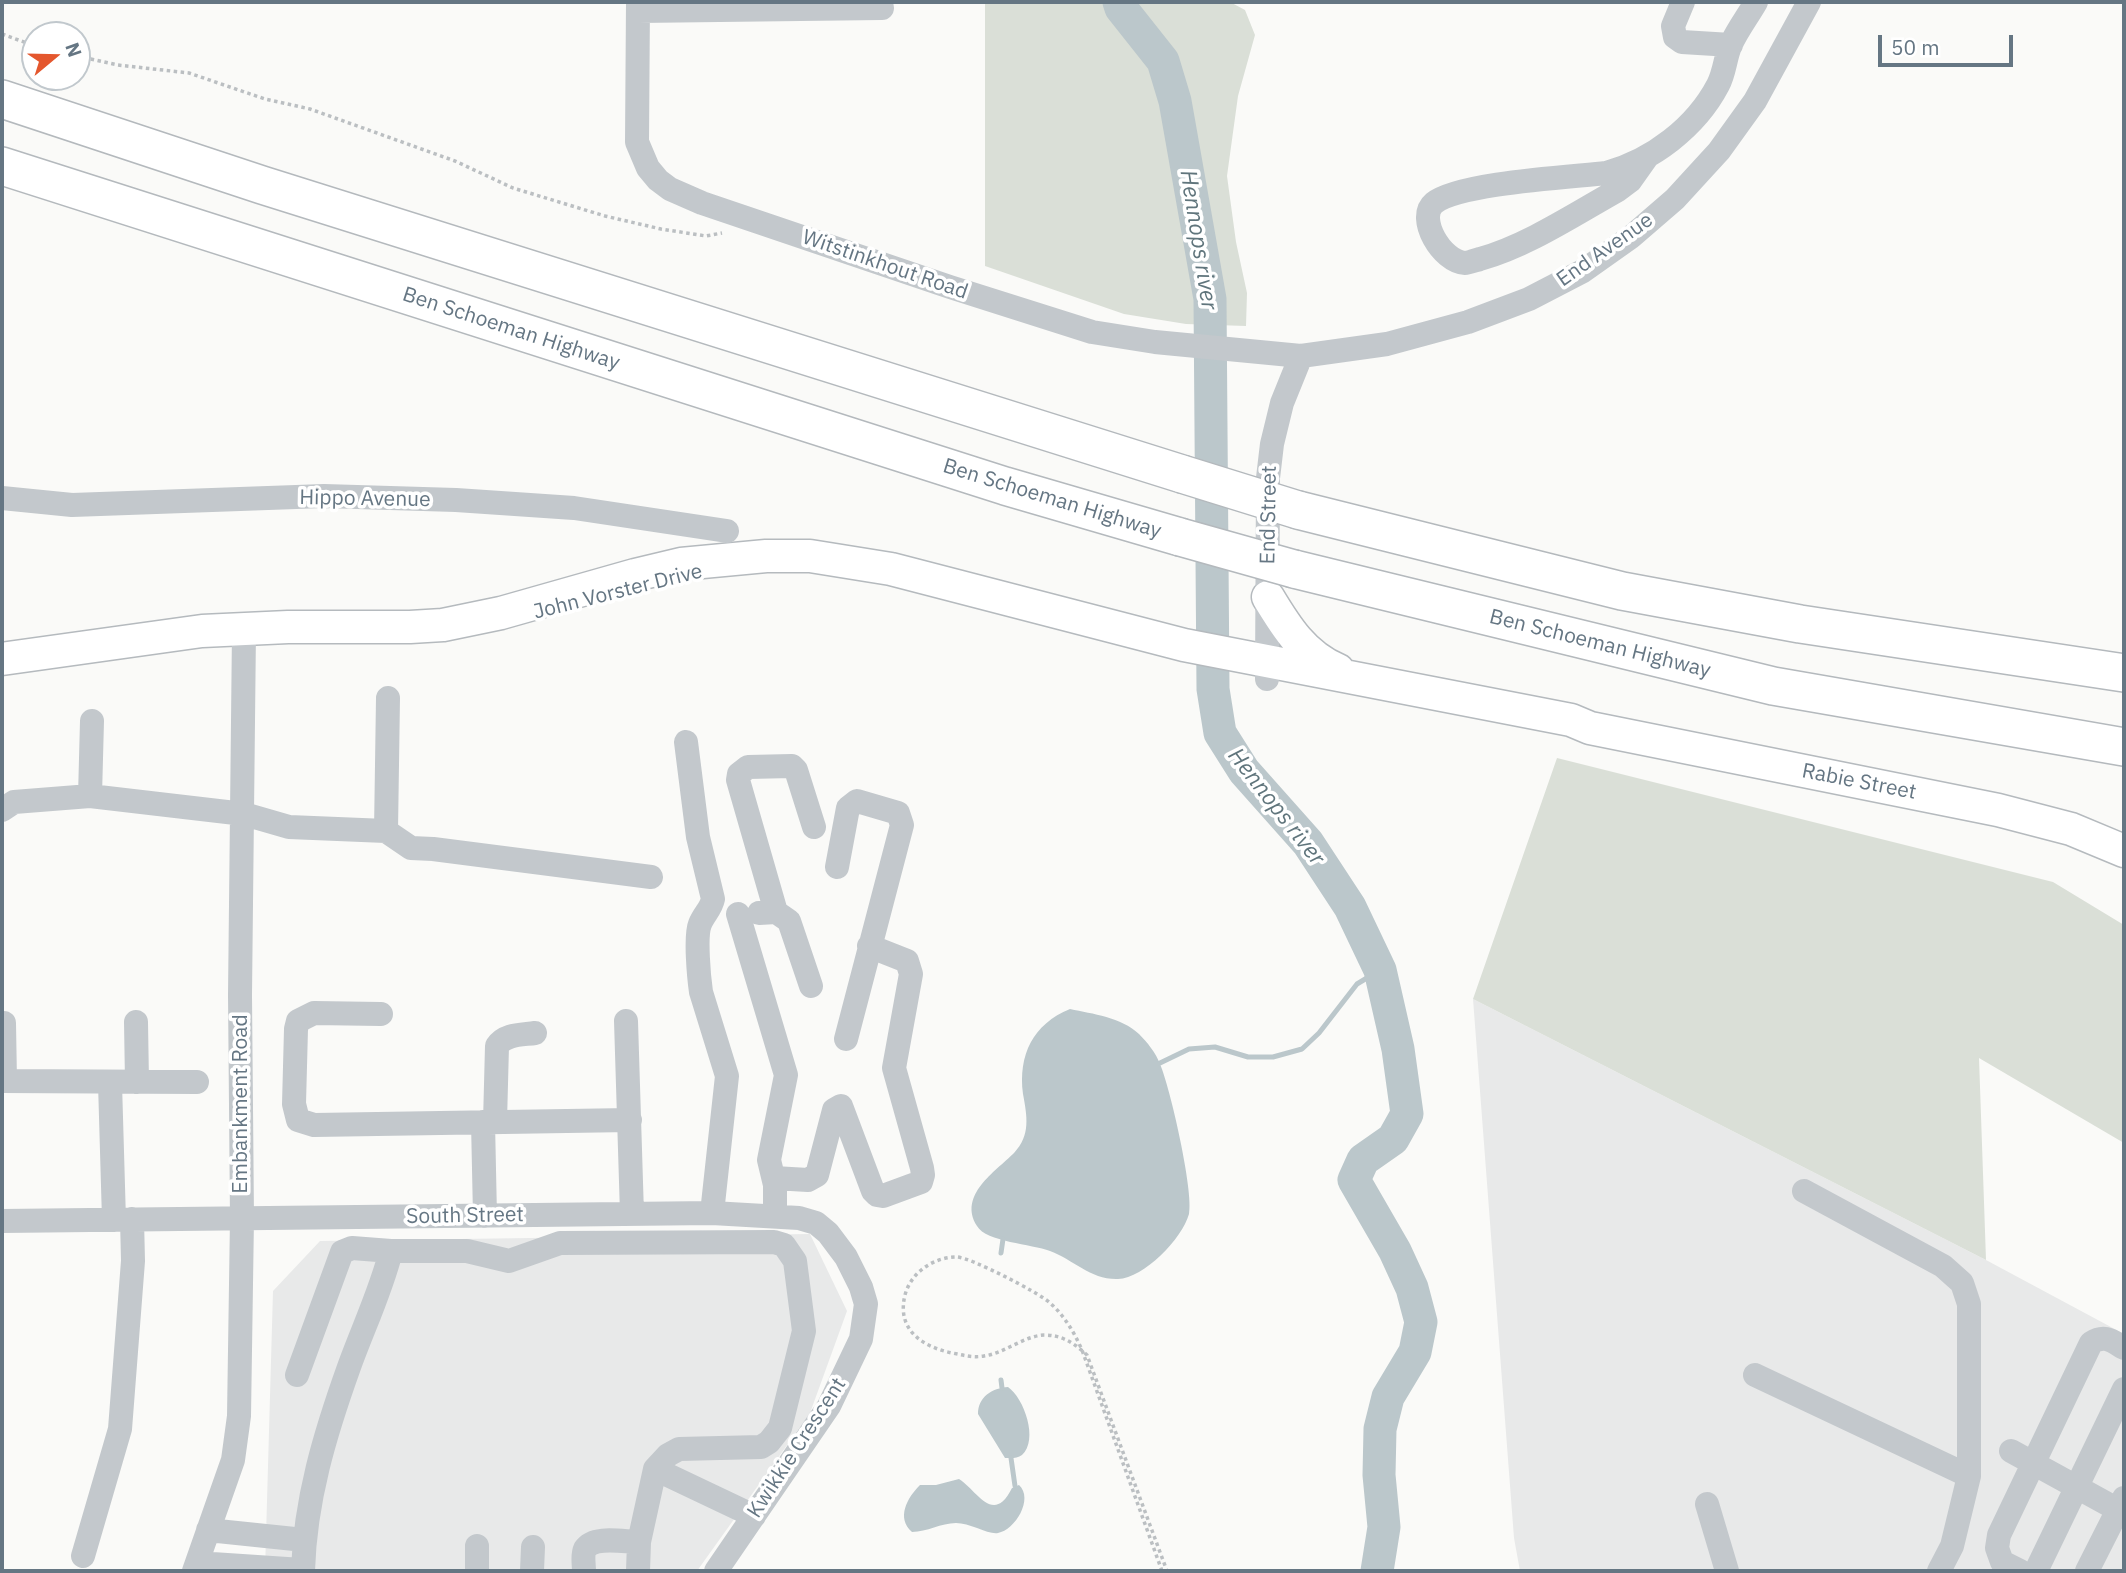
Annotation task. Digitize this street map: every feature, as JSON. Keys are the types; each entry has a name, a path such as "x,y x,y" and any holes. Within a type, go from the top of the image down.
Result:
{"highway":[{"path":"2,99 315,201 1298,510 1622,592 1800,624 2124,673"},
{"name":"Ben Schoeman Highway","path":"2,166 1005,486 1294,569 1773,686 2124,747"}],"main road":[{"name":"John Vorster Drive","path":"2,659 160,635 413,642 502,623 683,572 766,564 851,568 1183,653 1254,668"},
{"path":"1268,597 1292,634 1309,652 1327,666 1359,679"},
{"name":"John Vorster Drive","path":"2,675 245,639"},
{"name":"Rabie Street","path":"1254,668 1359,679 1571,720 1590,728 1998,810 2071,829 2124,851"},
{"name":"Rabie Street","path":"1254,668 1409,707 1569,729 1590,728"}],"street":[{"path":"1683,2 1673,26 1675,37 1682,42 1731,45"},
{"path":"1647,157 1630,181 1618,190 1501,253 1465,263 1447,256 1431,232 1429,211 1433,204 1453,194 1485,187 1606,173 1647,157 1687,128 1707,106 1720,82 1731,45 1756,2"},
{"name":"End Avenue","path":"1301,356 1387,344 1468,322 1529,299 1583,271 1675,200 1719,151 1755,101 1809,2"},
{"path":"638,6 882,8"},
{"name":"Witstinkhout Road","path":"638,6 637,142 658,180 670,190 731,213 1092,332 1188,346 1301,356"},
{"name":"End Street","path":"1254,668 1268,597 1269,478 1272,444 1282,403 1301,356"},
{"name":"Hippo Avenue","path":"2,498 72,505 324,496 456,500 574,508 727,531"},
{"name":"Embankment Road","path":"195,1567 233,1460 237,1441 242,1218 240,995 245,639"},
{"path":"386,831 388,698"},
{"path":"90,796 92,721"},
{"path":"686,742 698,837 713,899 699,926 699,978 727,1076 712,1213"},
{"path":"776,912 738,780 739,774 748,767 792,766 796,770 814,827"},
{"path":"2,810 14,802 90,796 244,814 289,827 386,831 411,848 651,877"},
{"path":"837,867 848,808 852,803 857,801 898,813 901,824 846,1039"},
{"path":"706,914 776,912 789,921 811,986"},
{"path":"738,914 786,1075 769,1160 774,1178 775,1216"},
{"path":"774,1178 808,1180 817,1175 834,1110 841,1106 873,1191 877,1195 883,1196 921,1182 922,1168 894,1068 910,968 907,961 869,946"},
{"path":"381,1014 314,1013 298,1021 295,1104 298,1120 314,1125 631,1120"},
{"path":"626,1021 632,1214"},
{"path":"136,1022 138,1082"},
{"path":"4,1023 3,1081 197,1082"},
{"path":"485,1216 496,1046 501,1039 535,1033"},
{"path":"83,1556 120,1429 133,1261 123,1219 110,1083"},
{"path":"1804,1191 1943,1266 1962,1283 1969,1304 1969,1476 1952,1546 1939,1571"},
{"name":"South Street","path":"2,1221 712,1213 775,1216 808,1220 828,1233 846,1258 861,1287 866,1304 865,1318"},
{"path":"297,1375 342,1252 352,1248 467,1251 509,1261 560,1243 774,1242 784,1245 795,1261 803,1331 780,1428 769,1443 761,1447 679,1449 668,1455 655,1469 639,1542 638,1571"},
{"path":"195,1567 302,1571 307,1514 318,1459 349,1367 386,1273 391,1251"},
{"name":"Kwikkie Crescent","path":"716,1571 829,1406 861,1339 865,1318"},
{"path":"2020,1571 2002,1562 1997,1548 1999,1535 2091,1343 2106,1338 2124,1348"},
{"path":"1755,1375 1969,1476"},
{"path":"2036,1571 2124,1389"},
{"path":"2011,1451 2077,1487 2122,1507 2087,1571"},
{"path":"655,1469 754,1516"},
{"path":"1707,1504 1727,1571"},
{"path":"208,1530 304,1540"},
{"path":"584,1571 584,1553 587,1546 597,1541 639,1542"},
{"path":"477,1546 477,1571"},
{"path":"532,1571 533,1546"}],"path":[{"path":"2,34 21,41"},
{"path":"91,58 118,65 189,73 265,99 310,109 455,161 513,188 649,227 706,236 721,233 731,213"},
{"path":"1082,1350 1065,1338 1046,1335 1034,1336 998,1353 985,1356 973,1357 935,1349 915,1338 908,1325 904,1298 914,1276 925,1266 939,1260 959,1257 1039,1295 1059,1313 1074,1332 1082,1350 1164,1571"}],"shaded area":[{"path":"985,2 1230,2 1245,10 1255,35 1238,96 1227,176 1236,242 1247,293 1246,326 1186,324 1124,314 985,266"},
{"path":"1557,758 2053,882 2124,925 2124,1143 1979,1058 1986,1260 1473,999"},
{"path":"1473,999 1986,1260 2124,1334 2124,1571 1520,1571 1514,1538"},
{"path":"1070,1009 1124,1024 1139,1034 1151,1048 1164,1076 1185,1163 1189,1214 1179,1235 1150,1265 1128,1277 1118,1279 1091,1273 1050,1251 990,1236 977,1226 972,1215 975,1194 981,1185 1014,1153 1023,1139 1026,1118 1023,1066 1031,1042 1046,1023"},
{"path":"810,1234 847,1311 810,1413 697,1571 265,1571 273,1291 320,1241"},
{"path":"1008,1387 1024,1409 1029,1430 1027,1448 1022,1455 1014,1458 1005,1458 978,1414 980,1403 987,1394"},
{"path":"959,1479 992,1505 1005,1499 1012,1488 1019,1485 1024,1498 1021,1513 1011,1526 998,1533 956,1523 912,1532 907,1526 904,1514 915,1490 920,1485 936,1485"}],"waterway":[{"name":"Hennops river","path":"1119,2 1163,61 1175,101 1210,299 1213,689 1220,733 1244,771 1308,843 1350,907 1380,970 1398,1049 1407,1114 1393,1139 1363,1160 1354,1180 1395,1251 1412,1288 1421,1322 1415,1352 1388,1397 1380,1429 1379,1475 1384,1527 1377,1571"},
{"path":"1160,1063 1189,1049 1215,1047 1248,1057 1273,1057 1302,1049 1319,1033 1357,984 1380,970"},
{"path":"1001,1253 1003,1239"},
{"path":"1001,1380 1002,1388"},
{"path":"1011,1458 1015,1486"}]}
